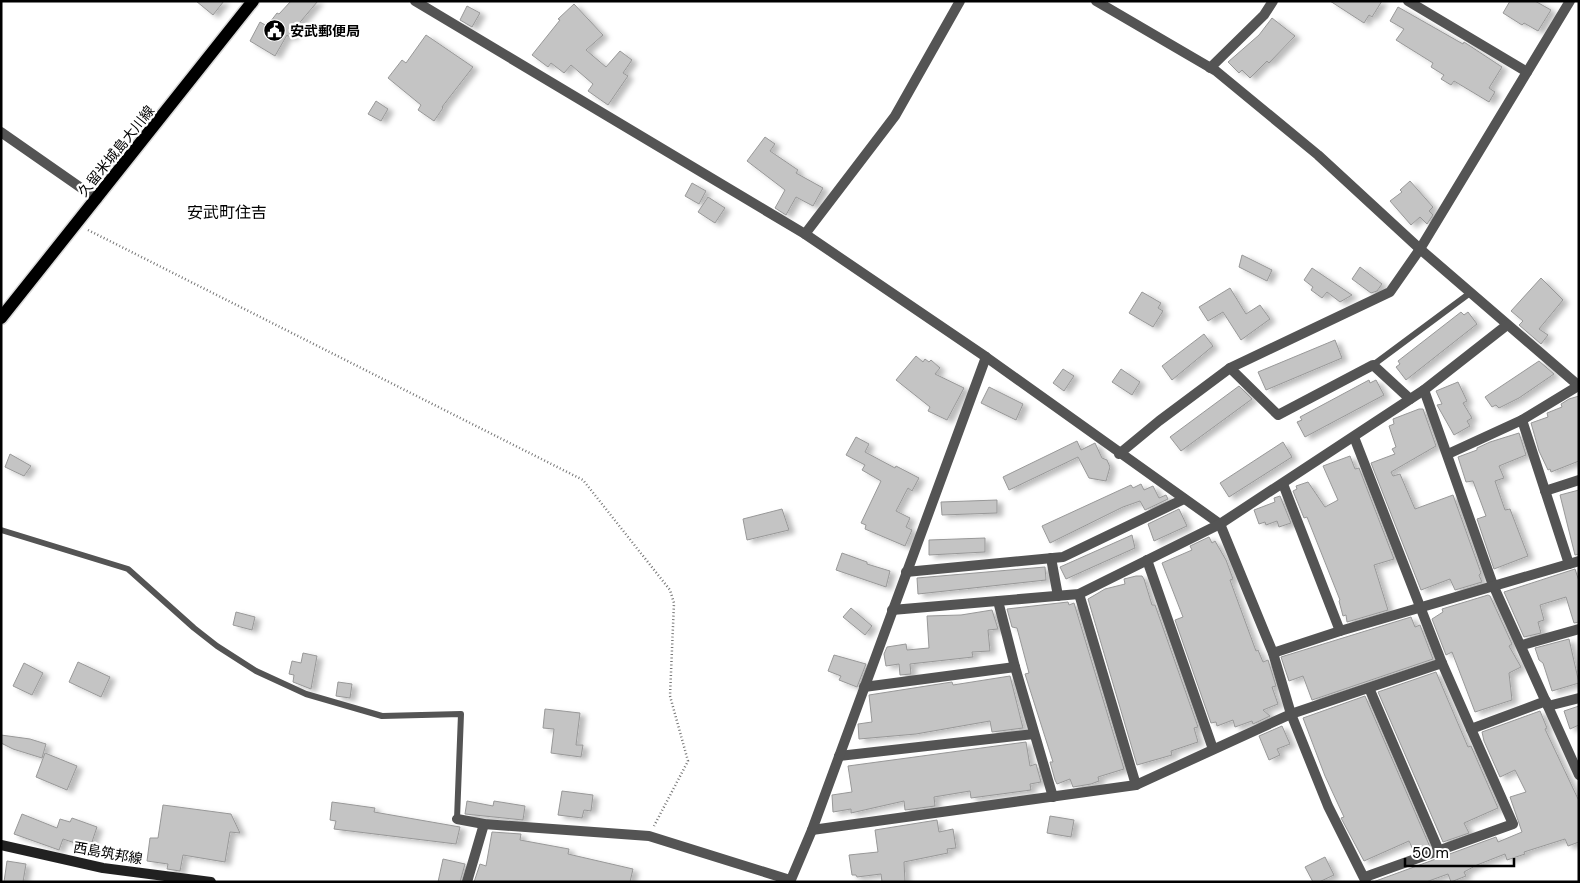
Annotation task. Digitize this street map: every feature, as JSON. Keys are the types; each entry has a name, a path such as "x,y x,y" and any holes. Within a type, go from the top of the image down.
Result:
{"main road":[{"name":"久留米城島大川線","path":"1,318 97,200 253,1"},
{"name":"西島筑邦線","path":"1,845 103,868 211,882"}],"street":[{"path":"415,1 805,234 986,357 1119,454 1220,524 1273,653 1291,714 1328,806 1366,879 1513,824 1442,663 1354,437"},
{"path":"805,234 895,116 960,1"},
{"path":"1096,1 1210,68 1318,155 1420,249 1578,386 1522,420 1448,454"},
{"path":"1210,68 1264,15 1273,1"},
{"path":"1408,1 1527,72"},
{"path":"1119,454 1159,421 1230,368 1390,292 1420,249 1570,1"},
{"path":"1,132 97,200"},
{"path":"892,610 1079,594 1220,524 1284,484 1424,390 1507,325"},
{"path":"457,819 484,824 649,836 790,881 812,830 986,357"},
{"path":"1230,368 1278,414 1373,365 1410,399"},
{"path":"1424,390 1493,585 1522,645 1579,775"},
{"path":"1273,653 1340,631 1574,562 1545,490 1522,420"},
{"path":"1545,490 1579,480"},
{"path":"1284,484 1340,631"},
{"path":"906,572 1063,557 1184,499"},
{"path":"1051,558 1058,596"},
{"path":"1147,560 1213,750"},
{"path":"1079,594 1136,785"},
{"path":"998,601 1053,797"},
{"path":"1522,645 1579,629"},
{"path":"812,830 1136,785 1291,714 1442,663"},
{"path":"864,687 1015,667"},
{"path":"1369,688 1439,851"},
{"path":"1471,728 1547,704 1579,698"},
{"path":"839,756 1034,734"},
{"path":"467,882 484,824"}],"lane":[{"path":"1373,365 1470,293"},
{"path":"1,530 128,569 217,646 256,671 306,694 382,716 461,714 457,819"}],"path":[{"path":"75,225 583,480 670,590 674,603 670,696 688,761 649,836"}],"building":[{"path":"196,1 224,1 213,15"},
{"path":"291,1 318,1 296,27 298,28 291,38 287,35 275,56 250,41 260,22 267,26 277,13 279,14"},
{"path":"1330,1 1382,1 1372,17 1369,15 1364,23"},
{"path":"1510,1 1535,1 1551,10 1538,31 1524,23 1522,25 1503,13"},
{"path":"574,4 603,35 586,50 606,67 620,51 632,60 623,73 628,76 608,105 588,91 593,84 571,65 564,73 551,63 548,67 532,55 560,20 558,19"},
{"path":"467,6 480,13 472,27 460,20"},
{"path":"1398,7 1463,44 1464,42 1502,67 1489,88 1495,92 1489,102 1454,81 1451,85 1441,79 1444,75 1431,67 1433,63 1396,40 1404,29 1390,21"},
{"path":"1272,18 1295,36 1269,63 1267,61 1250,78 1242,70 1239,73 1228,62 1259,35"},
{"path":"426,35 473,67 442,107 434,121 418,110 421,105 388,78 402,60 406,63"},
{"path":"376,101 388,109 381,121 368,114"},
{"path":"765,137 775,144 770,151 798,170 796,173 823,188 813,206 796,197 786,215 775,208 785,190 747,161"},
{"path":"1410,181 1433,207 1429,211 1433,215 1427,224 1420,217 1411,225 1390,201 1402,192 1400,190"},
{"path":"692,183 706,191 699,204 685,196"},
{"path":"708,197 725,208 715,223 698,212"},
{"path":"1242,255 1272,270 1267,281 1239,267"},
{"path":"1360,267 1382,284 1377,291 1371,293 1352,279"},
{"path":"1312,268 1352,295 1340,302 1327,292 1322,298 1311,290 1313,287 1304,280"},
{"path":"1541,278 1563,300 1539,329 1548,335 1541,344 1519,325 1523,321 1511,311"},
{"path":"1230,288 1246,314 1260,305 1270,319 1241,340 1223,312 1208,321 1199,307"},
{"path":"1142,292 1161,303 1158,308 1163,311 1153,327 1129,313"},
{"path":"1461,312 1464,315 1468,312 1477,324 1406,380 1396,367 1400,364 1398,361"},
{"path":"1204,334 1213,346 1172,380 1162,366"},
{"path":"1335,340 1342,358 1266,390 1258,372"},
{"path":"916,356 923,362 925,359 929,362 931,360 940,368 935,374 964,388 947,420 928,411 930,407 896,380"},
{"path":"1539,361 1554,374 1519,398 1499,408 1496,405 1492,407 1485,397"},
{"path":"1063,369 1074,376 1064,391 1053,383"},
{"path":"1121,369 1140,382 1132,395 1112,382"},
{"path":"1369,380 1370,383 1376,380 1384,395 1305,437 1297,422 1302,420 1300,417"},
{"path":"1458,382 1467,401 1463,403 1472,418 1467,421 1470,426 1454,435 1437,405 1442,404 1436,391"},
{"path":"1239,386 1252,399 1181,451 1170,437"},
{"path":"989,387 1023,404 1016,420 981,403"},
{"path":"1579,396 1579,461 1551,472 1550,469 1548,470 1539,451 1531,423 1548,417 1547,413 1562,407 1561,404 1569,399"},
{"path":"1423,409 1436,446 1391,472 1393,476 1400,474 1415,509 1453,495 1481,573 1479,575 1482,582 1455,590 1450,579 1421,590 1371,463 1395,454 1392,449 1396,447 1389,426 1394,424 1393,419"},
{"path":"1519,433 1526,455 1499,466 1504,478 1495,481 1505,510 1510,509 1528,556 1494,569 1477,519 1486,516 1473,481 1466,482 1458,457 1477,450 1477,448 1490,442"},
{"path":"856,437 869,444 865,452 919,478 912,491 908,488 896,511 910,518 906,527 912,530 905,546 865,529 866,525 861,523 881,481 862,470 865,465 846,455"},
{"path":"1077,441 1081,450 1095,443 1102,458 1107,460 1110,467 1106,481 1089,478 1078,457 1009,490 1003,477"},
{"path":"1283,442 1292,457 1229,497 1220,483"},
{"path":"10,454 31,466 24,476 5,467"},
{"path":"1350,456 1355,469 1359,468 1394,559 1374,565 1388,610 1347,622 1346,615 1343,616 1340,600 1307,517 1304,518 1293,491 1297,489 1296,486 1308,482 1325,507 1338,500 1323,466"},
{"path":"1141,484 1144,490 1153,486 1159,498 1166,495 1168,499 1145,510 1140,501 1123,507 1050,543 1042,526 1131,485 1133,488"},
{"path":"1579,490 1579,554 1575,555 1560,495"},
{"path":"1280,496 1291,523 1279,527 1277,521 1266,525 1265,522 1259,524 1254,510 1275,502 1274,498"},
{"path":"997,500 997,513 942,515 941,502"},
{"path":"782,509 789,530 747,540 743,519"},
{"path":"1179,509 1187,526 1154,541 1148,524"},
{"path":"1132,535 1135,548 1066,579 1060,567"},
{"path":"1209,537 1212,543 1215,541 1226,560 1233,579 1230,580 1256,651 1258,650 1263,662 1268,660 1276,686 1272,687 1278,704 1263,710 1270,716 1253,724 1252,721 1235,727 1233,720 1217,726 1216,722 1211,723 1175,620 1183,617 1162,563 1192,550 1190,546"},
{"path":"985,538 985,552 929,555 929,540"},
{"path":"842,553 867,562 867,564 890,571 886,587 836,570"},
{"path":"1045,567 1046,580 918,594 917,578"},
{"path":"1575,569 1579,581 1579,622 1574,623 1566,597 1540,605 1544,620 1538,622 1541,633 1524,637 1504,592"},
{"path":"1142,576 1144,579 1152,605 1155,605 1198,727 1194,728 1198,742 1171,751 1172,755 1137,765 1088,599 1105,589 1125,584 1124,579"},
{"path":"1488,595 1512,644 1509,646 1521,667 1509,673 1512,700 1475,712 1452,652 1446,655 1432,619 1443,612 1442,609"},
{"path":"1068,602 1069,605 1074,603 1124,769 1098,777 1099,781 1091,784 1073,787 1070,779 1057,784 1055,780 1050,762 1053,762 1025,674 1029,673 1017,628 1012,627 1007,609"},
{"path":"851,608 872,626 865,635 843,617"},
{"path":"992,610 998,629 988,630 990,651 972,652 973,657 910,664 911,674 900,675 899,664 886,666 884,654 887,647 906,644 907,650 929,648 927,616 961,615"},
{"path":"236,612 255,617 252,630 233,625"},
{"path":"1411,617 1415,627 1420,625 1433,659 1312,700 1303,676 1289,681 1281,657"},
{"path":"1569,639 1579,683 1552,691 1543,663 1539,660 1535,648"},
{"path":"303,653 317,656 311,689 293,682 294,675 289,674 292,661 301,663"},
{"path":"834,655 866,664 857,687 839,680 841,676 828,671"},
{"path":"78,662 110,677 101,697 69,682"},
{"path":"24,663 43,673 32,695 13,686"},
{"path":"1436,672 1468,747 1471,746 1498,808 1464,823 1469,833 1443,842 1378,692"},
{"path":"1010,676 1023,728 992,732 990,721 916,734 859,739 858,724 872,722 869,695 952,682 953,685"},
{"path":"338,682 352,684 350,698 336,696"},
{"path":"1365,696 1430,847 1414,852 1409,841 1364,861 1341,818 1344,817 1325,776 1303,718"},
{"path":"1579,706 1579,725 1570,729 1564,711"},
{"path":"545,709 580,713 576,745 583,745 581,757 551,753 554,729 543,728"},
{"path":"1540,711 1547,728 1545,729 1579,801 1579,842 1568,846 1565,839 1524,852 1525,854 1507,860 1505,854 1477,865 1464,872 1466,876 1451,882 1448,874 1426,882 1373,882 1496,837 1498,842 1522,832 1510,797 1526,792 1515,770 1500,777 1482,732"},
{"path":"1282,726 1290,744 1277,749 1280,755 1269,760 1259,736"},
{"path":"1,735 30,739 46,744 42,758 13,749 1,743"},
{"path":"1026,742 1030,766 1036,764 1041,782 1030,784 1031,790 971,798 970,791 934,797 935,806 905,810 904,801 851,813 851,809 833,812 832,795 852,792 848,766"},
{"path":"45,753 77,766 67,790 36,777"},
{"path":"562,791 593,795 591,811 584,810 582,818 558,815"},
{"path":"467,801 493,806 494,801 525,806 523,820 465,814"},
{"path":"332,802 375,808 374,812 460,827 456,844 334,829 336,821 330,820"},
{"path":"163,805 231,814 240,833 230,832 225,862 183,855 180,871 167,869 168,864 147,861 150,838 158,838"},
{"path":"22,814 57,828 60,819 70,822 72,818 97,827 90,848 63,839 59,850 14,834"},
{"path":"1050,816 1074,820 1071,837 1047,833"},
{"path":"937,820 939,832 953,829 956,848 947,849 948,853 904,862 905,882 882,882 881,874 857,877 852,875 849,855 878,852 875,830"},
{"path":"492,832 521,834 520,840 569,849 568,854 633,869 630,882 474,882 480,864 486,866"},
{"path":"1325,857 1334,875 1319,882 1313,882 1305,867"},
{"path":"443,859 465,864 460,882 438,882"},
{"path":"7,861 26,864 23,882 4,882"}],"place":[{"name":"安武郵便局","path":"274,31"}],"district":[{"name":"安武町住吉","path":"227,212"}]}
